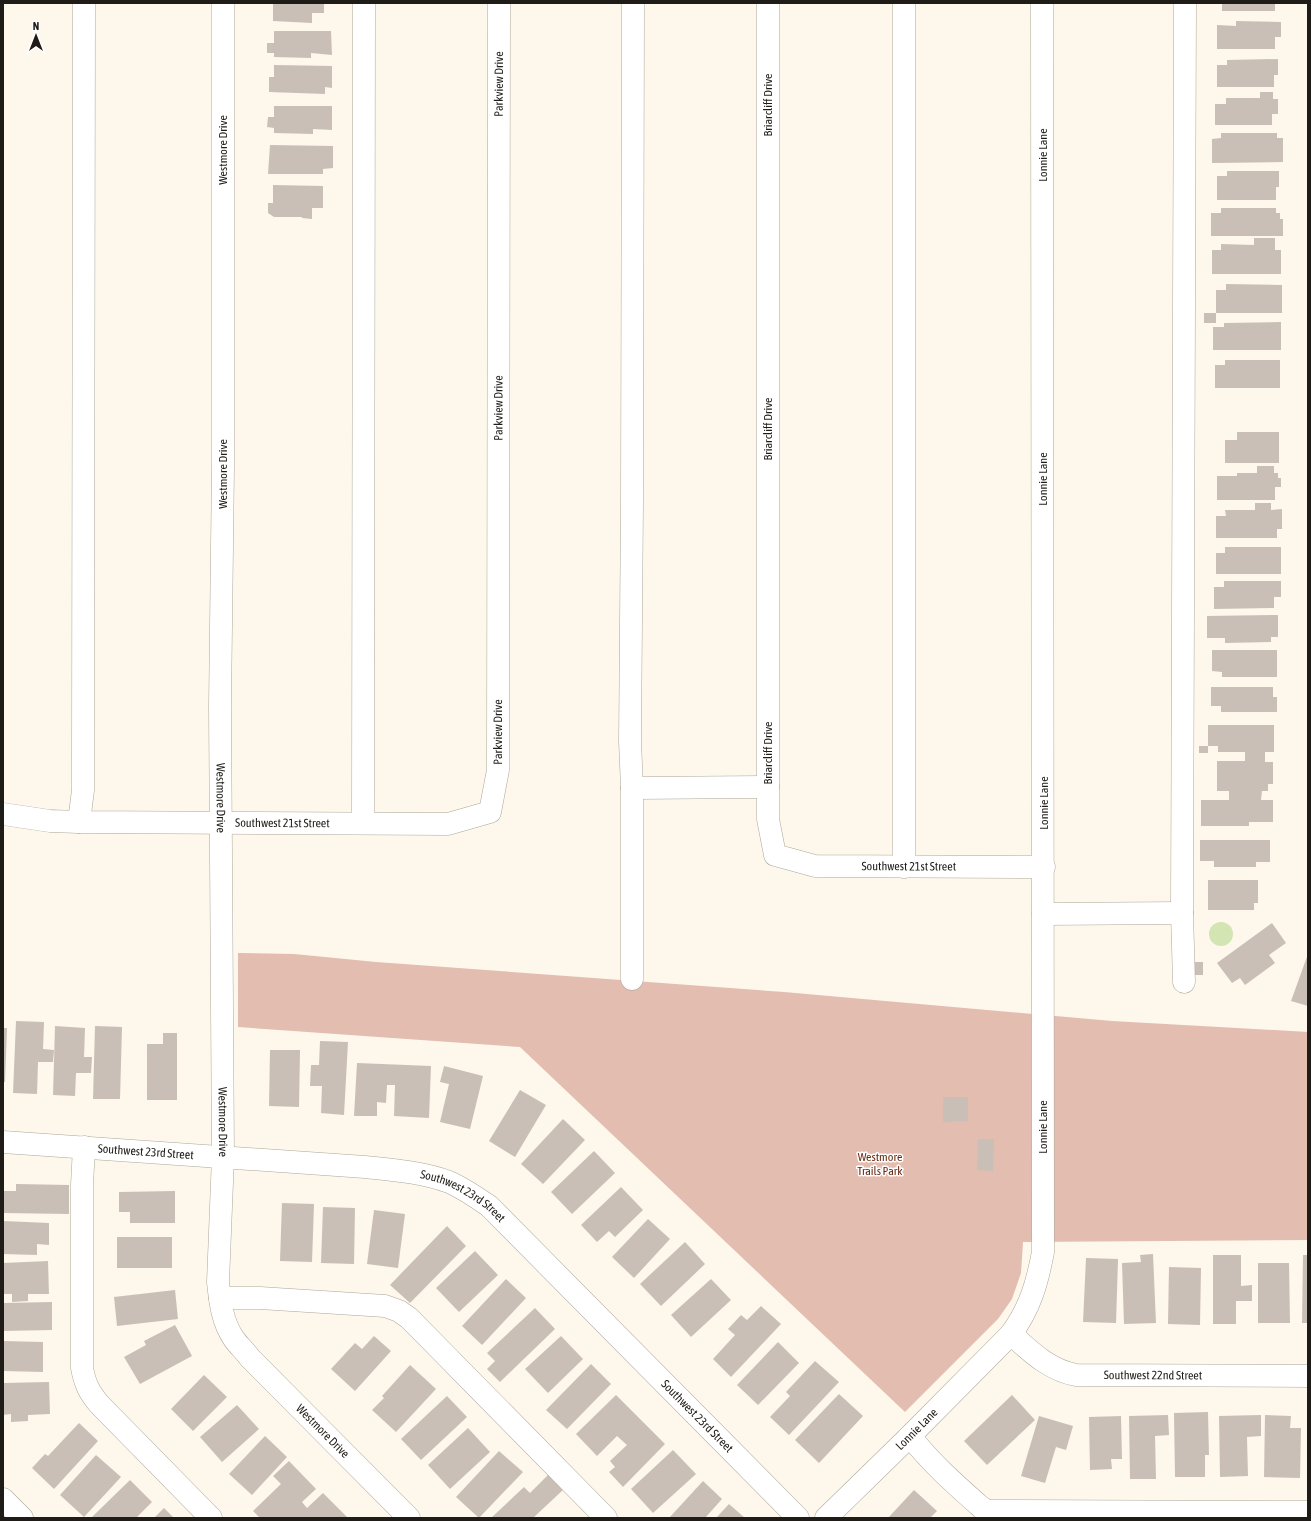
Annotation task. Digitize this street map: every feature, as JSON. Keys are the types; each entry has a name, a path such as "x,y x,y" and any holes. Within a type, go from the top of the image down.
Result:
{"street":[{"path":"79,822 83,790 84,3"},
{"name":"Westmore Drive","path":"223,3 223,467 220,706 223,1157 218,1282 222,1314 233,1338 250,1358 409,1518"},
{"path":"363,823 364,3"},
{"name":"Parkview Drive","path":"490,812 498,770 499,3"},
{"path":"632,979 632,788 630,741 633,3"},
{"name":"Briarcliff Drive","path":"768,3 768,819 775,855"},
{"path":"904,3 904,867"},
{"name":"Lonnie Lane","path":"826,1518 1011,1334 1022,1318 1032,1296 1039,1273 1043,1252 1044,867 1042,3"},
{"path":"1184,982 1182,913 1185,3"},
{"path":"632,788 768,787"},
{"name":"Southwest 21st Street","path":"3,814 50,821 79,822 448,824 490,812"},
{"name":"Southwest 21st Street","path":"775,855 815,866 1044,867"},
{"path":"1043,914 1182,913"},
{"name":"Southwest 23rd Street","path":"3,1142 366,1167 407,1172 450,1183 489,1206 798,1518"},
{"path":"84,1147 82,1185 82,1368 84,1381 90,1393 99,1404 211,1518"},
{"path":"220,1298 260,1298 366,1304 385,1306 399,1311 409,1318 606,1518"},
{"name":"Southwest 22nd Street","path":"1011,1334 1047,1364 1062,1373 1076,1375 1308,1376"},
{"path":"910,1436 946,1476 982,1508 989,1511 1308,1512"},
{"path":"3,1498 22,1518"}],"green space":[{"name":"Westmore Trails Park","path":"238,953 294,954 376,962 784,992 1112,1021 1308,1032 1308,1240 1023,1242 1021,1273 1012,1299 998,1319 905,1412 520,1047 238,1027"}],"shaded area":[{"path":"1221,922 1226,923 1232,929 1232,939 1226,945 1221,946 1216,945 1210,939 1209,934 1210,929 1216,923"}],"building":[{"path":"273,3 324,3 324,13 312,13 312,23 273,21"},
{"path":"1222,3 1275,3 1275,11 1222,11"},
{"path":"1236,21 1281,22 1281,37 1275,37 1275,49 1217,49 1217,25 1236,26"},
{"path":"274,31 331,31 332,55 311,53 311,58 274,57 274,53 267,53 267,43 274,43"},
{"path":"1278,59 1278,75 1274,75 1274,87 1217,87 1217,65 1227,65 1227,60"},
{"path":"274,65 332,66 332,88 325,87 325,94 269,92 269,77 274,77"},
{"path":"1260,92 1273,92 1273,99 1278,99 1278,114 1272,114 1272,125 1215,125 1215,104 1226,104 1226,98 1260,98"},
{"path":"274,106 332,106 332,130 313,129 313,134 274,133 274,128 267,127 268,117 274,117"},
{"path":"1221,133 1277,133 1277,138 1283,138 1283,162 1212,163 1212,139 1221,138"},
{"path":"270,145 333,146 333,168 323,169 323,174 268,174"},
{"path":"1227,171 1279,171 1279,187 1276,187 1276,200 1217,200 1217,176 1227,176"},
{"path":"273,185 323,186 323,208 312,208 312,219 302,217 274,217 268,213 268,203 273,203"},
{"path":"1221,208 1276,208 1276,213 1280,213 1280,219 1283,219 1283,236 1211,236 1211,213 1221,213"},
{"path":"1254,238 1275,238 1275,250 1281,250 1281,274 1212,274 1212,250 1221,250 1221,244 1254,245"},
{"path":"1226,284 1282,285 1282,313 1216,313 1216,290 1226,290"},
{"path":"1204,313 1216,313 1216,323 1204,323"},
{"path":"1281,322 1281,350 1213,350 1213,327 1224,327 1224,323"},
{"path":"1225,360 1280,360 1280,388 1215,388 1215,365 1225,365"},
{"path":"1237,432 1279,432 1279,463 1225,463 1225,440 1237,440"},
{"path":"1257,466 1274,466 1274,473 1278,473 1278,478 1281,478 1281,487 1275,487 1275,500 1217,500 1217,476 1237,476 1237,473 1257,473"},
{"path":"1255,503 1271,503 1271,510 1282,509 1282,529 1277,529 1277,538 1216,538 1216,516 1226,516 1225,510 1255,510"},
{"path":"1225,547 1281,547 1281,574 1216,574 1216,553 1225,553"},
{"path":"1224,581 1281,581 1281,597 1274,597 1274,608 1214,609 1214,587 1224,587"},
{"path":"1278,615 1278,637 1271,637 1271,642 1225,643 1225,638 1207,638 1207,616"},
{"path":"1212,650 1277,650 1277,677 1222,677 1222,672 1212,671"},
{"path":"1211,687 1273,687 1273,697 1277,697 1277,712 1221,712 1221,706 1211,706"},
{"path":"1208,725 1274,725 1274,752 1265,752 1265,762 1273,762 1273,784 1268,784 1268,791 1262,791 1261,800 1273,800 1273,822 1249,822 1249,826 1201,826 1201,800 1229,800 1229,791 1217,791 1217,761 1245,761 1245,752 1218,752 1218,746 1208,746"},
{"path":"1199,746 1208,746 1208,753 1199,753"},
{"path":"1200,840 1270,840 1270,862 1256,862 1256,867 1214,867 1214,861 1200,861"},
{"path":"1208,880 1258,880 1258,903 1254,903 1254,910 1208,910"},
{"path":"1272,923 1286,943 1269,955 1275,963 1245,985 1240,978 1232,983 1217,963"},
{"path":"1308,954 1308,1006 1291,1001"},
{"path":"1192,962 1203,962 1203,975 1192,975"},
{"path":"16,1021 44,1022 43,1049 54,1050 53,1062 38,1062 37,1094 13,1093"},
{"path":"55,1026 85,1028 84,1057 92,1057 91,1073 76,1073 75,1096 53,1095"},
{"path":"95,1026 122,1027 120,1099 93,1099"},
{"path":"3,1028 7,1028 5,1082 3,1082"},
{"path":"163,1033 177,1033 177,1100 147,1100 147,1044 163,1044"},
{"path":"320,1041 348,1042 344,1115 321,1113 322,1086 310,1086 311,1065 319,1065"},
{"path":"270,1050 300,1050 299,1107 269,1106"},
{"path":"357,1063 431,1066 429,1118 394,1116 395,1085 387,1085 386,1103 377,1102 377,1116 354,1116"},
{"path":"444,1066 483,1076 470,1129 440,1122 449,1084 440,1082"},
{"path":"520,1090 546,1105 515,1157 489,1141"},
{"path":"943,1097 968,1097 968,1121 943,1122"},
{"path":"563,1119 585,1140 543,1184 521,1164"},
{"path":"978,1139 994,1139 993,1171 977,1170"},
{"path":"594,1151 615,1173 572,1214 551,1192"},
{"path":"16,1184 69,1185 69,1214 3,1213 3,1191 16,1191"},
{"path":"621,1187 643,1210 615,1237 609,1231 597,1242 581,1225"},
{"path":"175,1191 175,1223 130,1223 130,1212 119,1212 119,1192"},
{"path":"282,1203 314,1204 312,1262 280,1261"},
{"path":"323,1207 355,1208 354,1264 321,1263"},
{"path":"374,1210 405,1214 398,1268 367,1264"},
{"path":"648,1219 670,1239 634,1278 612,1257"},
{"path":"3,1221 49,1223 49,1245 37,1244 37,1255 3,1254"},
{"path":"447,1226 466,1246 410,1303 390,1285"},
{"path":"117,1237 172,1237 172,1268 117,1268"},
{"path":"685,1242 705,1264 661,1306 640,1284"},
{"path":"475,1251 498,1275 459,1312 436,1288"},
{"path":"1153,1254 1156,1323 1124,1324 1122,1263 1141,1262 1140,1255"},
{"path":"1213,1255 1241,1255 1241,1286 1252,1285 1252,1301 1236,1301 1236,1324 1213,1324"},
{"path":"1303,1255 1308,1255 1308,1323 1302,1323"},
{"path":"1086,1258 1118,1259 1116,1323 1083,1322"},
{"path":"48,1261 49,1294 28,1294 28,1301 12,1302 12,1294 3,1294 3,1263"},
{"path":"1258,1263 1289,1263 1290,1323 1258,1323"},
{"path":"1169,1267 1201,1268 1200,1325 1168,1324"},
{"path":"506,1279 526,1298 482,1345 462,1326"},
{"path":"711,1279 731,1300 691,1337 671,1315"},
{"path":"175,1290 178,1319 117,1326 114,1297"},
{"path":"52,1302 52,1330 3,1331 3,1303"},
{"path":"761,1306 781,1324 731,1377 713,1359 735,1335 728,1329 741,1315 747,1320"},
{"path":"535,1308 555,1329 500,1382 487,1369 495,1361 487,1353"},
{"path":"175,1325 192,1356 140,1384 124,1357 146,1345 144,1341"},
{"path":"374,1336 391,1351 355,1391 331,1369 355,1343 362,1349"},
{"path":"561,1336 583,1359 548,1393 525,1369"},
{"path":"3,1341 43,1342 43,1372 3,1371"},
{"path":"778,1342 799,1363 758,1405 737,1385"},
{"path":"815,1361 839,1382 789,1435 770,1417 790,1396 786,1392"},
{"path":"591,1364 611,1384 567,1429 546,1410"},
{"path":"410,1365 436,1389 396,1432 372,1410 384,1398 382,1396"},
{"path":"204,1375 227,1397 193,1431 171,1409"},
{"path":"49,1382 50,1414 28,1415 28,1421 11,1422 11,1414 3,1415 3,1383"},
{"path":"839,1394 863,1416 819,1463 795,1440"},
{"path":"616,1395 665,1444 623,1487 609,1472 615,1467 610,1461 627,1445 617,1436 597,1456 576,1434"},
{"path":"1012,1395 1035,1420 987,1465 964,1441"},
{"path":"447,1396 467,1417 421,1460 401,1439"},
{"path":"237,1405 259,1429 222,1462 200,1437"},
{"path":"1208,1412 1209,1455 1205,1455 1205,1477 1175,1477 1174,1413"},
{"path":"1168,1415 1169,1435 1155,1436 1156,1479 1130,1479 1129,1416"},
{"path":"1261,1415 1261,1436 1247,1437 1248,1476 1220,1477 1219,1416"},
{"path":"1265,1415 1291,1416 1290,1428 1301,1428 1300,1478 1264,1477"},
{"path":"1039,1416 1073,1426 1066,1450 1056,1447 1045,1483 1021,1476"},
{"path":"1121,1416 1122,1459 1111,1459 1112,1469 1090,1470 1089,1417"},
{"path":"79,1423 98,1441 54,1489 32,1468 45,1454 48,1456"},
{"path":"468,1428 490,1452 450,1489 428,1465"},
{"path":"265,1436 287,1457 252,1495 229,1474"},
{"path":"673,1450 696,1474 653,1513 631,1489"},
{"path":"499,1451 523,1472 479,1518 456,1497"},
{"path":"96,1455 121,1477 84,1517 60,1495"},
{"path":"289,1461 316,1489 302,1502 307,1508 323,1493 347,1517 260,1518 253,1511 281,1484 273,1476"},
{"path":"549,1474 564,1489 533,1518 491,1518 524,1487 530,1493"},
{"path":"130,1480 152,1502 136,1518 91,1518"},
{"path":"703,1481 722,1499 705,1518 669,1518"},
{"path":"914,1490 937,1511 930,1518 888,1518"},
{"path":"729,1504 745,1518 716,1518"},
{"path":"164,1508 174,1518 154,1518"}]}
